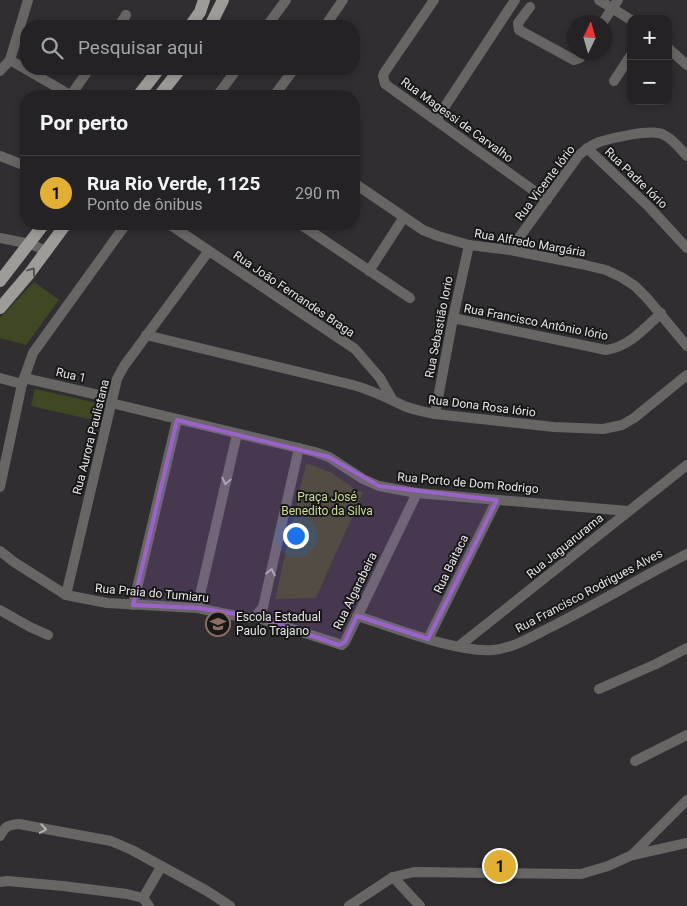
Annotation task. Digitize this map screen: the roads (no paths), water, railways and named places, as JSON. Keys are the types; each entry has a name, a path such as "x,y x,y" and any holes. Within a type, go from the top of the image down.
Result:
{"main road":[{"path":"194,20 200,12 204,0"},
{"path":"213,20 223,0"},
{"path":"143,90 154,75"},
{"path":"164,90 175,75"},
{"path":"0,281 40,230"},
{"path":"0,308 29,274 62,230"}],"street":[{"path":"22,20 28,0"},
{"path":"271,20 286,0"},
{"path":"329,20 344,0"},
{"name":"Rua Magessi de Carvalho","path":"434,0 383,76 385,84 547,200"},
{"path":"436,120 515,0"},
{"path":"599,0 615,4 627,16"},
{"path":"608,15 615,4"},
{"path":"530,7 518,23 518,30 567,56"},
{"path":"123,20 126,16"},
{"path":"0,71 10,60 20,28"},
{"path":"672,52 687,65"},
{"path":"10,60 20,66"},
{"path":"614,81 628,60"},
{"path":"35,75 61,90"},
{"path":"75,90 85,75"},
{"path":"223,90 233,75"},
{"path":"278,90 290,75"},
{"name":"Rua Vicente Iório","path":"510,250 579,155 598,142 656,132 663,134 687,156"},
{"name":"Rua Padre Iório","path":"587,148 650,208 687,248"},
{"path":"0,156 20,164"},
{"name":"Rua Alfredo Margária","path":"360,187 423,230 469,245 510,250 606,270 621,277 635,286 661,313 687,346"},
{"path":"369,271 404,217"},
{"path":"0,487 23,381 33,353 122,230"},
{"name":"Rua João Fernandes Braga","path":"177,230 355,349 380,378 392,399"},
{"path":"309,230 410,298"},
{"path":"0,238 30,244 47,251"},
{"name":"Rua Sebastião Iorio","path":"435,414 469,245"},
{"name":"Rua Aurora Paulistana","path":"66,595 112,401 124,366 208,252"},
{"name":"Rua Francisco Antônio Iório","path":"453,318 606,350 617,349 626,344 661,313"},
{"name":"Rua Dona Rosa Iório","path":"146,335 354,385 392,399 405,406 435,414 554,427 602,429 622,424 634,418 687,375"},
{"name":"Rua 1","path":"0,378 23,381 112,401"},
{"name":"Rua Porto de Dom Rodrigo","path":"112,401 177,420 315,452 329,457 363,479 379,486 417,493 628,511"},
{"path":"133,605 177,420"},
{"path":"197,608 237,434"},
{"path":"255,617 263,607 299,448"},
{"name":"Rua Jaguarurama","path":"459,646 687,465"},
{"name":"Rua Algarabeira","path":"255,617 339,645 345,642 417,493"},
{"name":"Rua Baitaca","path":"428,639 497,500"},
{"name":"Rua Praia do Tumiaru","path":"0,551 22,568 66,595 107,603 197,608 247,618 255,617"},
{"name":"Rua Francisco Rodrigues Alves","path":"357,616 428,639 459,646 492,650 506,648 519,643 687,554"},
{"path":"0,610 48,635"},
{"path":"599,689 687,648"},
{"path":"635,760 687,736"},
{"path":"632,855 687,800"},
{"path":"666,821 659,838 662,845 669,847"},
{"path":"0,836 4,828 9,825 19,824 111,841 132,850 207,891 230,906"},
{"path":"349,906 392,876 414,872 581,874 608,866 632,855 687,843"},
{"path":"0,882 63,886 127,894 146,902 161,867"},
{"path":"392,876 420,906"}],"place":[{"name":"Escola Estadual Paulo Trajano","path":"218,624"},
{"name":"Rua Rio Verde, 1125","path":"500,866"}],"park label":[{"name":"Praça José Benedito da Silva","path":"327,504"}]}
